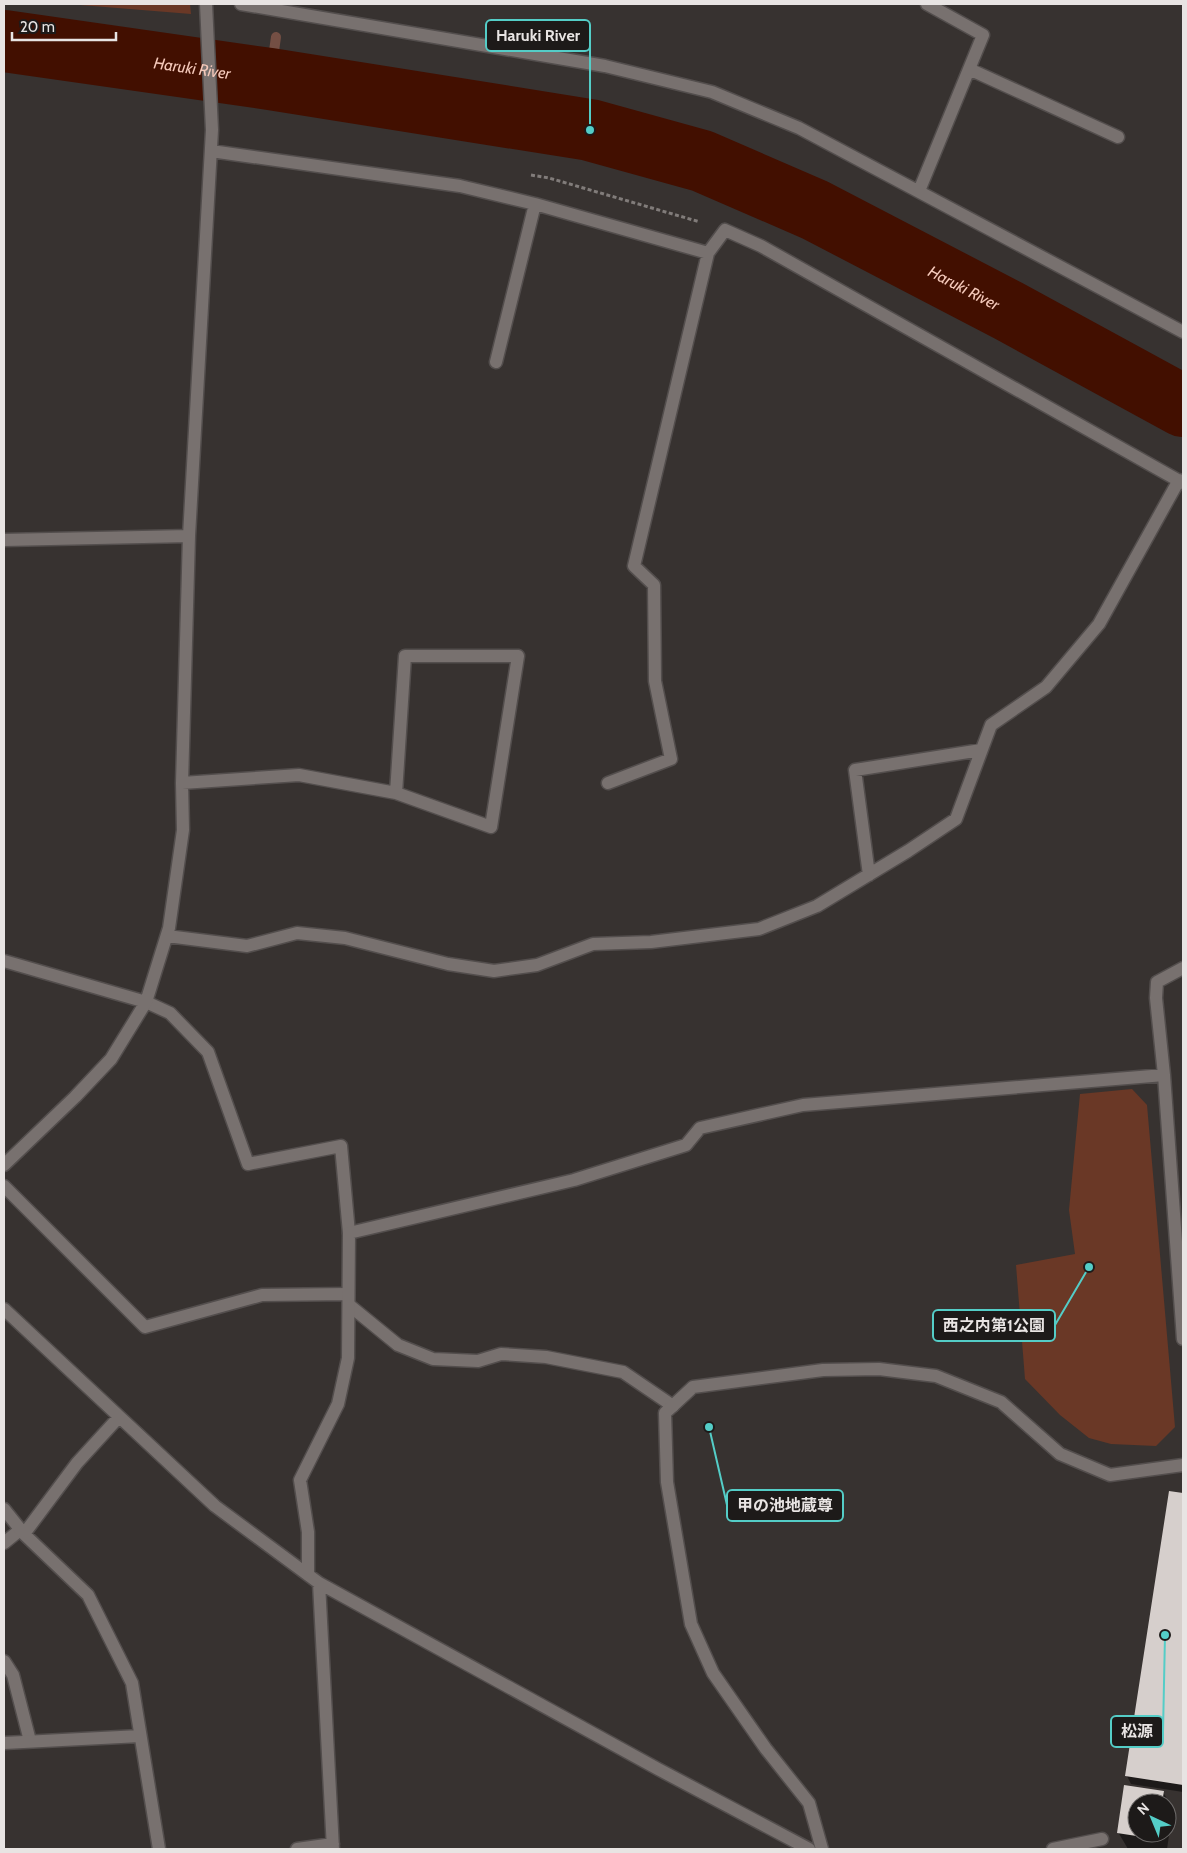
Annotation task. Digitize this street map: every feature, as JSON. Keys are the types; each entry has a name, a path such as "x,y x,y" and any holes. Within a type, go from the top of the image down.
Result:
{"street":[{"path":"241,4 605,66 712,92 799,128 1183,332"},
{"path":"919,192 983,35 927,4"},
{"path":"4,1164 75,1097 110,1059 146,1002 169,928 183,830 182,783 188,536 212,130 206,9"},
{"path":"969,69 1118,137"},
{"path":"211,151 460,186 535,204 708,253"},
{"path":"496,362 535,204"},
{"path":"167,936 247,946 297,934 345,938 448,964 494,971 537,966 593,944 651,942 759,929 817,906 956,819 991,725 1046,687 1099,624 1181,482 762,246 725,230 708,253 634,566 654,585 655,681 671,759 608,783"},
{"path":"4,540 188,536"},
{"path":"182,783 299,775 396,793 490,827 518,656 405,656 396,793"},
{"path":"869,874 856,770 982,750"},
{"path":"4,961 146,1002 170,1014 208,1052 248,1164 341,1146 349,1233 348,1358 338,1404 300,1480 308,1532 308,1575"},
{"path":"1183,968 1157,982 1156,998 1164,1075 1183,1339"},
{"path":"349,1233 574,1180 686,1145 700,1128 803,1105 1164,1075"},
{"path":"4,1186 145,1327 262,1295 349,1300 398,1344 433,1359 478,1361 500,1354 546,1356 624,1372 673,1406"},
{"path":"4,1309 214,1506 308,1575 658,1769 810,1849"},
{"path":"822,1849 809,1803 766,1749 713,1673 692,1624 667,1482 665,1413 693,1387 822,1370 879,1369 936,1376 1001,1402 1060,1454 1110,1475 1183,1465"},
{"path":"4,1542 22,1532 77,1463 119,1417"},
{"path":"4,1509 22,1532 88,1595 132,1683 159,1849"},
{"path":"297,1849 333,1847 320,1583"},
{"path":"4,1661 13,1675 30,1741"},
{"path":"4,1742 140,1736"},
{"path":"1053,1849 1102,1839"}],"shaded area":[{"path":"68,4 190,4 191,14"},
{"path":"1132,1089 1147,1105 1175,1427 1156,1446 1111,1444 1089,1438 1060,1415 1025,1379 1016,1265 1075,1254 1069,1210 1080,1094"}],"building":[{"path":"1169,1491 1183,1493 1183,1785 1125,1776"},
{"path":"1124,1785 1164,1791 1164,1793 1127,1793 1127,1835 1117,1833"}],"waterway":[{"path":"270,79 276,37"},
{"name":"Haruki River","path":"4,41 270,79 590,130 702,161 815,210 1009,311 1183,406"}],"place":[{"name":"Haruki River","path":"590,130"},
{"name":"西之内第1公園","path":"1089,1267"},
{"name":"甲の池地蔵尊","path":"709,1427"},
{"name":"松源","path":"1165,1635"}]}
